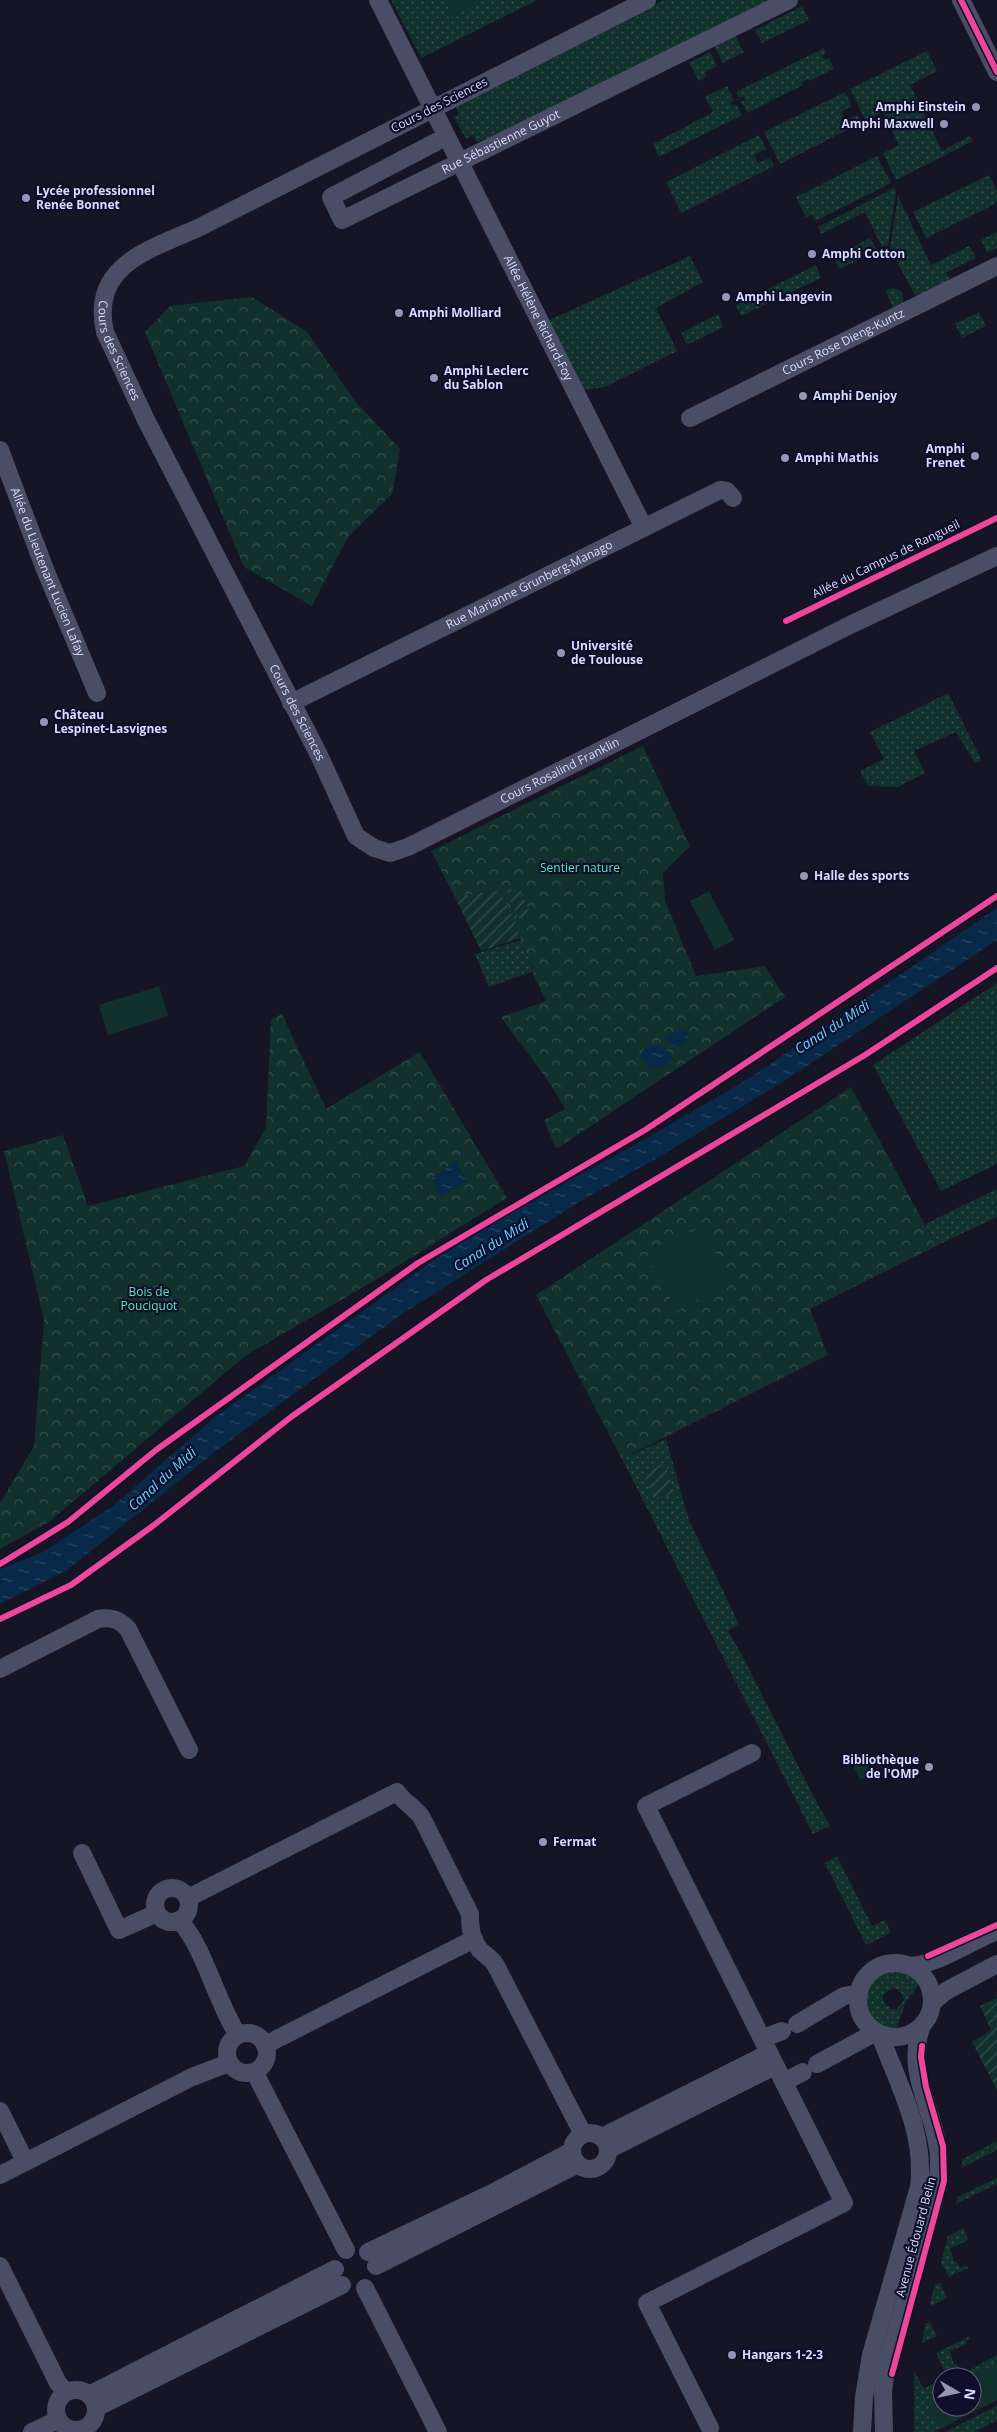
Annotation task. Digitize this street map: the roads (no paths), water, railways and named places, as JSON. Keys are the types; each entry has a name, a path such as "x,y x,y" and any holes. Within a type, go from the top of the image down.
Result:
{"street":[{"name":"Allée Hélène Richard-Foy","path":"378,0 644,528"},
{"name":"Cours des Sciences","path":"374,848 356,836 319,755 146,420 106,332 102,317 107,288 114,275 126,262 198,228 647,0"},
{"name":"Rue Sébastienne Guyot","path":"436,142 331,197 342,220 789,0"},
{"path":"961,0 997,72"},
{"name":"Cours Rose Dieng-Kuntz","path":"690,418 997,266"},
{"name":"Allée du Lieutenant Lucien Lafay","path":"0,450 46,572 97,693"},
{"name":"Rue Marianne Grunberg-Manago","path":"291,703 720,490 727,492 733,498"},
{"name":"Cours Rosalind Franklin","path":"374,848 390,853 408,846 743,678 997,556"},
{"path":"0,1669 98,1619 109,1618 121,1621 128,1629 189,1750"},
{"path":"710,2428 648,2303 844,2203 646,1806 752,1753"},
{"path":"188,1898 397,1792 401,1798 414,1807 422,1818 470,1914 470,1929 474,1939 480,1950 491,1957 496,1964 582,2134"},
{"path":"82,1853 119,1930 157,1913"},
{"path":"170,1887 181,1889 188,1898 187,1913 179,1920 164,1920 157,1913 156,1897 164,1889 170,1887"},
{"path":"179,1920 199,1953 238,2036"},
{"path":"911,1966 929,1984 932,2003 931,2012 921,2028 902,2037 878,2033 867,2025 861,2015 858,2004 859,1993 867,1975 874,1969 892,1963 911,1966 921,1965 946,1956 997,1931"},
{"path":"265,2045 474,1939"},
{"path":"932,2003 946,1991 997,1964"},
{"path":"605,2143 769,2052 789,2027 844,1996 859,1993"},
{"name":"Avenue Édouard Belin","path":"884,2432 886,2367 934,2202 939,2174 936,2136 922,2094 915,2055 921,2028"},
{"path":"784,2082 878,2033"},
{"name":"Avenue Édouard Belin","path":"862,2432 864,2397 871,2355 919,2186 921,2165 919,2146 913,2123 878,2033"},
{"path":"250,2034 261,2040 265,2045 264,2062 256,2071 238,2072 229,2063 227,2050 229,2044 238,2036 250,2034"},
{"path":"0,2175 192,2077 229,2063"},
{"path":"256,2071 257,2077 346,2250"},
{"path":"0,2111 25,2161"},
{"path":"593,2133 605,2143 605,2161 595,2168 583,2168 575,2158 575,2141 582,2134 593,2133"},
{"path":"372,2259 496,2191 575,2158"},
{"path":"358,2248 372,2259 374,2279 365,2288 353,2290 339,2277 338,2258 346,2250 358,2248"},
{"path":"0,2266 58,2383 66,2392"},
{"path":"93,2401 339,2277"},
{"path":"365,2288 438,2432"},
{"path":"78,2390 93,2401 93,2420 85,2430 73,2430 58,2420 56,2408 58,2401 66,2392 78,2390"},
{"path":"32,2432 58,2420"}],"water":[{"name":"Canal du Midi","path":"997,908 997,940 781,1083 664,1154 581,1201 402,1314 211,1455 66,1571 0,1604 0,1569 41,1553 113,1506 215,1417 437,1258 502,1217 642,1141 748,1079"},
{"path":"682,1029 690,1034 685,1043 677,1047 671,1045 665,1037"},
{"path":"657,1045 664,1047 672,1057 670,1063 654,1068 647,1065 641,1058 642,1051 649,1046"},
{"path":"456,1160 467,1181 440,1197 432,1178"}],"place":[{"name":"Amphi Einstein","path":"976,107"},
{"name":"Amphi Maxwell","path":"944,124"},
{"name":"Lycée professionnel Renée Bonnet","path":"26,198"},
{"name":"Amphi Cotton","path":"812,254"},
{"name":"Amphi Langevin","path":"726,297"},
{"name":"Amphi Molliard","path":"399,313"},
{"name":"Amphi Leclerc du Sablon","path":"434,378"},
{"name":"Amphi Denjoy","path":"803,396"},
{"name":"Amphi Frenet","path":"975,456"},
{"name":"Amphi Mathis","path":"785,458"},
{"name":"Université de Toulouse","path":"561,653"},
{"name":"Château Lespinet-Lasvignes","path":"44,722"},
{"name":"Halle des sports","path":"804,876"},
{"name":"Bibliothèque de l'OMP","path":"929,1767"},
{"name":"Fermat","path":"543,1842"},
{"name":"Hangars 1-2-3","path":"732,2355"}],"park label":[{"name":"Sentier nature","path":"580,868"},
{"name":"Bois de Pouciquot","path":"149,1299"}]}
